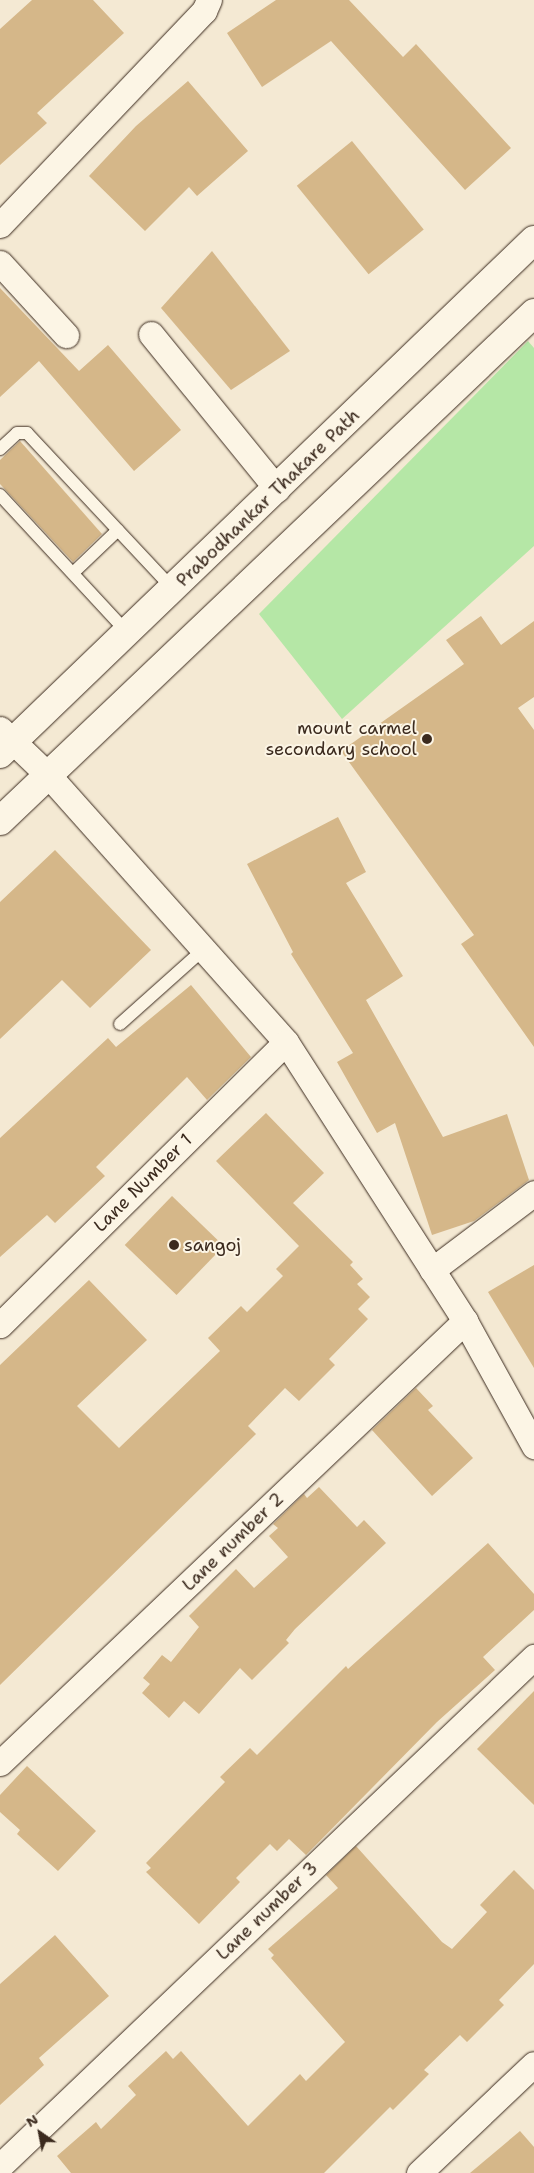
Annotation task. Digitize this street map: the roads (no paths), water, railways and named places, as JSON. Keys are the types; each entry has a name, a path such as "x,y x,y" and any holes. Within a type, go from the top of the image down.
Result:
{"main road":[{"name":"Prabodhankar Thakare Path","path":"5,742 173,589 534,240"},
{"path":"0,821 533,315"}],"street":[{"path":"0,225 204,11 209,0"},
{"path":"0,263 66,335"},
{"path":"151,334 277,489"},
{"path":"5,742 49,776 286,1042 465,1321 534,1446"},
{"name":"Lane Number 1","path":"0,1325 286,1042"},
{"path":"432,1270 534,1193"},
{"name":"Lane number 2","path":"0,1763 465,1321"},
{"name":"Lane number 3","path":"0,2166 534,1657"},
{"path":"419,2173 534,2064"}],"lane":[{"path":"0,449 17,433 27,433 173,589"},
{"path":"0,495 127,632"},
{"path":"73,573 118,530"},
{"path":"120,1024 204,949"}],"place":[{"name":"mount carmel secondary school","path":"427,739"},
{"name":"sangoj","path":"174,1245"}]}
